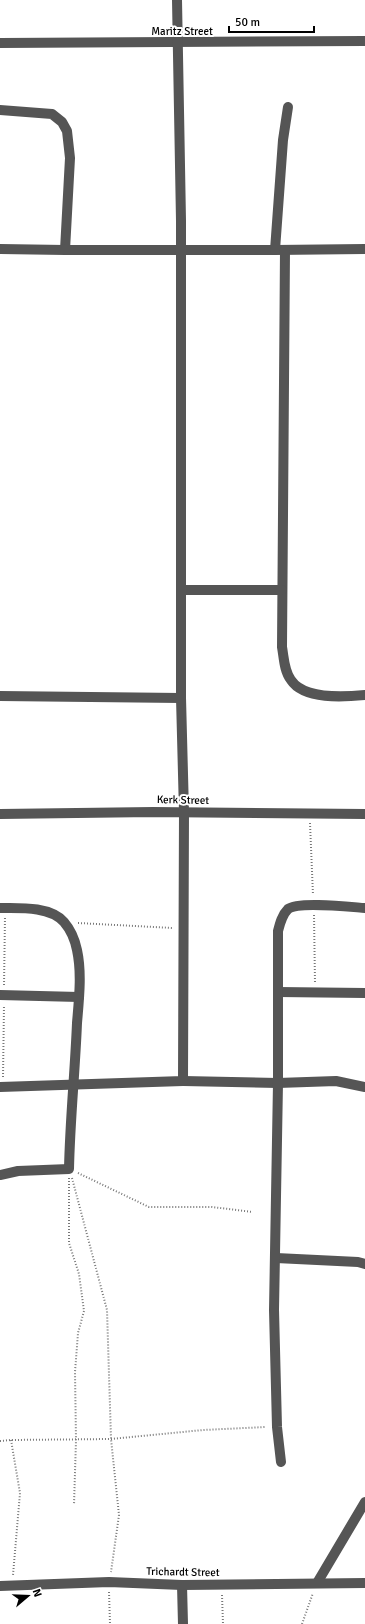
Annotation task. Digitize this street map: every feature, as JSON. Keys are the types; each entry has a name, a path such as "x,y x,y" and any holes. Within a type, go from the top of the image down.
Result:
{"street":[{"path":"177,0 181,249 181,698 184,812 183,1081"},
{"name":"Maritz Street","path":"0,43 178,44 365,42"},
{"path":"288,106 283,140 280,250 282,647 286,672 291,681 299,688 317,695 340,697 365,695"},
{"path":"0,110 52,114 62,122 67,131 70,158 65,250"},
{"path":"0,249 365,249"},
{"path":"182,590 282,590"},
{"path":"0,696 181,698"},
{"name":"Kerk Street","path":"0,814 184,812 365,814"},
{"path":"281,1462 277,1427 274,1310 278,1083 278,931 281,918 289,908 296,906 314,905 365,908"},
{"path":"0,908 43,911 55,915 64,922 74,938 77,950 79,997 74,1085 69,1134 69,1169 18,1171 0,1174"},
{"path":"278,992 365,993"},
{"path":"0,995 79,997"},
{"path":"0,1087 183,1081 278,1083 336,1081 365,1087"},
{"path":"276,1258 358,1262 365,1264"},
{"path":"317,1583 365,1502"},
{"name":"Trichardt Street","path":"0,1586 109,1582 182,1585 365,1583"},
{"path":"182,1585 183,1624"}],"path":[{"path":"64,922 184,929"},
{"path":"69,1169 149,1206 212,1207 253,1212"},
{"path":"69,1169 107,1310 111,1439 119,1515 109,1582 110,1624"},
{"path":"69,1169 69,1243 79,1274 84,1311 78,1333 75,1372 76,1440 74,1505"},
{"path":"0,1441 111,1439 203,1430 277,1427"},
{"path":"11,1440 20,1493 12,1586"},
{"path":"302,1624 317,1583"},
{"path":"221,1584 223,1624"}]}
